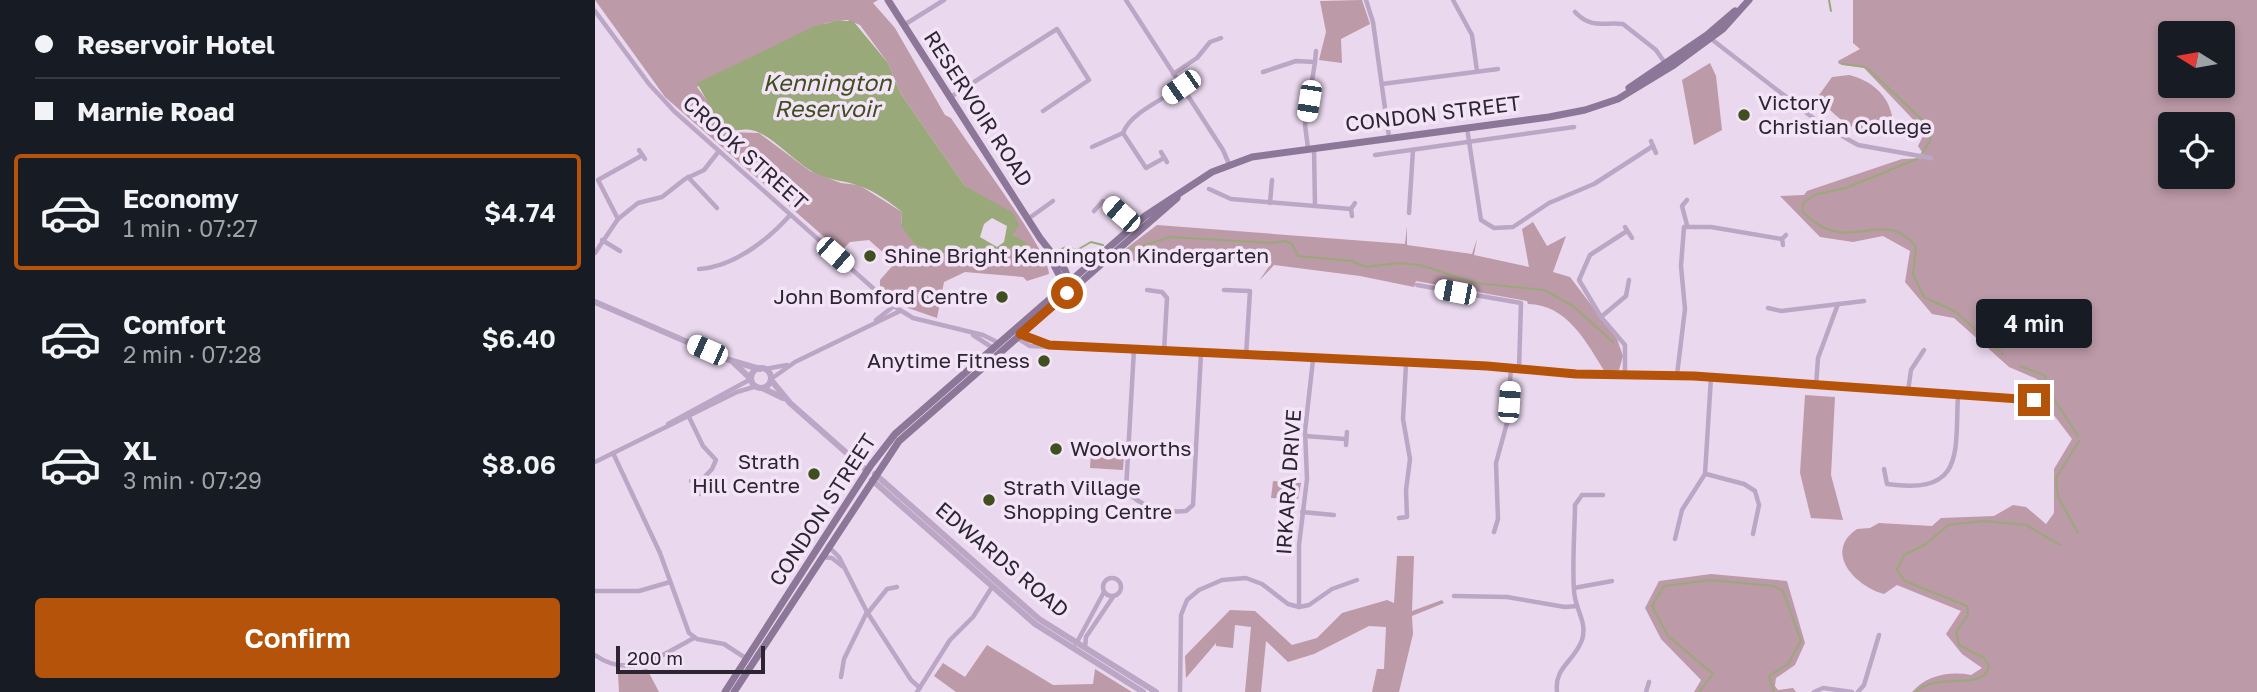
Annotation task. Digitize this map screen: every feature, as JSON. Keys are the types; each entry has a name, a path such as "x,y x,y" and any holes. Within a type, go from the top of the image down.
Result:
{"main road":[{"name":"RESERVOIR ROAD","path":"888,0 1068,285"},
{"name":"CONDON STREET","path":"725,692 750,661 821,557 864,491 871,475 909,431 1134,225 1199,179 1229,164 1311,147 1549,117 1618,99 1641,86 1709,37 1747,0"},
{"name":"CONDON STREET","path":"1592,107 1622,92 1709,37"},
{"name":"CONDON STREET","path":"1068,285 1199,179"},
{"name":"CONDON STREET","path":"736,689 809,562 871,475 895,434 995,345 1015,333"},
{"path":"809,562 828,546"}],"street":[{"path":"904,25 944,0"},
{"path":"1126,0 1223,150 1229,164"},
{"path":"1366,0 1371,12 1389,137"},
{"path":"1453,0 1472,35 1477,71"},
{"name":"CROOK STREET","path":"595,11 653,89 894,306 920,320 969,333 995,345"},
{"path":"1575,12 1582,18 1602,26 1623,24 1657,50 1666,64"},
{"path":"949,97 1057,29 1089,80 1043,111"},
{"path":"1709,37 1821,124 1858,145 1931,158"},
{"path":"1173,74 1197,58 1210,42 1221,38"},
{"path":"1315,206 1311,147 1305,120 1317,51"},
{"path":"1262,73 1296,61 1315,62"},
{"path":"1382,84 1498,69"},
{"path":"1092,147 1123,133 1125,127 1142,113 1181,87"},
{"path":"1467,127 1481,224 1502,229 1513,228 1549,203 1594,184 1652,143 1656,153"},
{"name":"CONDON STREET","path":"1375,155 1574,127"},
{"path":"1123,133 1146,168 1166,160 1161,152"},
{"path":"1409,213 1413,150"},
{"path":"595,253 618,219 638,203 662,197 688,177 706,169 719,151"},
{"path":"618,219 599,186 597,177 642,155"},
{"path":"688,177 718,209"},
{"path":"1270,204 1272,179"},
{"path":"1209,189 1224,198 1240,197 1270,204 1351,209"},
{"path":"1687,200 1682,208 1687,226"},
{"path":"1028,219 1053,201"},
{"path":"1094,211 1103,201 1134,225"},
{"path":"1352,216 1351,209 1355,203"},
{"path":"699,269 714,267 764,242 790,215"},
{"path":"1687,226 1784,237 1783,246"},
{"path":"1678,375 1685,305 1682,243 1683,229 1687,226"},
{"path":"1625,376 1625,345 1601,317 1580,285 1581,275 1593,252 1626,229 1632,238"},
{"path":"603,240 621,251"},
{"path":"1601,317 1626,296 1630,279"},
{"path":"1417,285 1521,303 1518,369"},
{"path":"1147,289 1159,290 1166,295 1164,351"},
{"path":"1224,290 1250,291 1246,356"},
{"path":"1767,308 1781,311 1864,301"},
{"path":"595,304 620,312 729,360 762,369 795,362"},
{"path":"1816,386 1819,356 1839,304"},
{"path":"870,325 894,306"},
{"path":"662,428 737,392 759,387 795,362 900,311"},
{"path":"1015,333 1028,346 1134,349 1625,376 1678,375 1816,386 2022,397 2041,403"},
{"path":"1134,349 1126,490 1154,509 1173,511 1188,510 1193,502 1201,353"},
{"path":"1908,391 1910,370 1924,350"},
{"path":"729,360 759,387"},
{"name":"IRKARA DRIVE","path":"1299,607 1302,512 1307,472 1305,436 1313,360"},
{"path":"1399,518 1407,516 1406,490 1410,465 1403,419 1406,364"},
{"path":"595,462 751,379 762,369"},
{"name":"EDWARDS ROAD","path":"762,369 790,403 1036,616 1156,692"},
{"path":"1494,531 1498,519 1496,463 1507,424 1511,369"},
{"path":"1675,539 1682,510 1705,474 1711,377"},
{"name":"EDWARDS ROAD","path":"759,387 790,403"},
{"path":"1884,469 1887,484 1910,487 1930,485 1943,477 1955,454 1958,394"},
{"path":"688,417 703,446 716,460 712,469 697,485"},
{"path":"1305,436 1346,442 1347,432"},
{"path":"613,453 670,582 687,629 694,638"},
{"path":"1705,474 1744,484 1755,491 1759,505 1753,534"},
{"name":"EDWARDS ROAD","path":"871,475 889,496 1039,628 1143,692"},
{"path":"691,481 697,485 699,494"},
{"path":"864,491 876,490 889,496"},
{"path":"1557,692 1558,672 1576,651 1583,634 1583,621 1574,588 1576,501 1586,494 1603,495"},
{"path":"1302,512 1334,515"},
{"path":"828,546 834,550 867,613 918,690 950,640 973,617 992,587"},
{"path":"821,557 832,558 843,566"},
{"path":"1178,692 1181,614 1187,600 1199,590 1221,580 1246,578 1262,584 1288,604 1299,607 1309,605 1332,589 1357,580"},
{"path":"1076,652 1076,642 1104,592 1105,581 1117,579 1121,589 1086,637 1085,648"},
{"path":"1574,588 1612,581"},
{"path":"595,591 639,591 670,582"},
{"path":"841,677 843,663 867,613 888,588 897,587"},
{"path":"1104,592 1113,597"},
{"path":"1454,596 1507,597 1565,607 1577,606"},
{"path":"1858,692 1864,685 1879,635"},
{"path":"595,655 612,666 632,667 694,638 720,643 750,661"},
{"path":"1646,692 1649,682"},
{"path":"1814,692 1823,688 1852,692"},
{"path":"736,689 746,692"}],"shaded area":[{"path":"595,0 878,0 873,3 895,28 945,115 951,118 1023,222 1046,262 1049,274 1027,281 1023,277 965,272 944,282 937,318 908,308 880,286 880,280 895,263 869,240 850,242 844,248 838,249 665,97","holes":["847,20 860,25 888,63 901,94 965,186 982,198 1015,230 1013,235 1030,247 1038,261 1033,261 1021,248 1007,249 1005,255 996,262 973,247 942,254 915,245 901,224 902,212 859,185 841,183 810,171 759,133 729,132 714,125 711,106 697,87 826,23"]},
{"path":"1362,0 1370,24 1341,39 1342,63 1319,60 1326,32 1320,1"},
{"path":"1853,0 2257,0 2257,692 1912,692 1932,678 1947,674 1971,675 1982,668 1962,654 1946,634 1961,611 1897,585 1884,594 1863,584 1847,567 1843,558 1847,538 1857,529 1870,528 1879,523 1932,526 1941,518 1994,516 2013,505 2026,507 2046,524 2054,513 2054,469 2072,439 2050,410 2037,379 2009,367 1954,318 1932,314 1905,282 1910,251 1883,236 1853,242 1820,237 1780,196 1804,195 1807,191 1902,159 1926,158 1918,146 1925,132 1864,68 1839,64 1838,61 1860,49 1853,43"},
{"path":"1710,63 1716,76 1722,130 1694,145 1682,80"},
{"path":"1849,75 1871,84 1887,101 1892,116 1885,131 1866,132 1848,125 1817,98 1832,77"},
{"path":"1533,222 1547,246 1566,236 1553,272 1570,277 1617,339 1623,356 1619,370 1605,372 1583,338 1565,318 1542,306 1528,304 1527,301 1416,281 1414,287 1360,276 1274,265 1259,281 1272,262 1213,258 1151,262 1122,260 1124,250 1157,225 1405,244 1407,226 1407,245 1472,254 1477,239 1474,255 1529,267 1522,229"},
{"path":"1805,395 1835,397 1831,475 1843,520 1811,518 1800,473"},
{"path":"1091,453 1124,455 1123,470 1090,468"},
{"path":"1273,481 1301,483 1298,499 1271,498"},
{"path":"1397,556 1414,556 1412,611 1442,600 1444,603 1412,616 1413,634 1399,692 1372,692 1377,669 1384,669 1386,627 1369,626 1314,654 1288,662 1266,641 1261,692 1245,692 1251,627 1235,625 1233,648 1216,646 1216,643 1186,678 1185,656 1230,610 1255,611 1292,645 1317,638 1342,613 1387,600 1394,603"},
{"path":"1711,574 1787,581 1805,643 1795,665 1776,678 1775,686 1778,690 1793,688 1796,692 1694,692 1701,680 1661,639 1645,608 1659,581"},
{"path":"987,645 1053,685 1093,684 1095,669 1132,692 956,692 934,676 943,663 965,677"},
{"path":"647,669 659,692 619,692 618,674"}],"water":[{"name":"Kennington Reservoir","path":"836,21 853,21 888,63 901,94 965,186 1013,213 1019,225 1013,235 1027,243 1039,262 1033,261 1021,248 1007,249 997,262 973,247 942,254 915,245 901,226 902,212 876,194 860,186 814,173 755,131 728,130 714,125 712,110 697,83 815,26","holes":["992,218 1007,226 1004,242 997,247 980,237 984,224"]}],"waterway":[{"path":"1829,0 1831,11"},
{"path":"1842,64 1866,67 1931,128 1930,141 1921,155"},
{"path":"1917,159 1846,188 1817,194 1804,202 1802,211 1819,225 1834,231 1849,233 1891,230 1904,235 1916,247 1913,274 1924,297 1956,312 2003,354"},
{"path":"1124,252 1170,237 1272,243 1285,241 1292,244 1298,256 1352,261 1366,267 1398,263 1420,265 1476,283 1544,290 1573,306 1613,342"},
{"path":"1060,250 1066,247 1077,250 1091,242 1103,245"},
{"path":"1039,261 1044,259"},
{"path":"2020,366 2044,375 2049,389"},
{"path":"2050,393 2078,436"},
{"path":"2078,533 2058,497 2056,478 2079,441"},
{"path":"1916,692 1935,683 1979,678 1986,674 1989,666 1984,658 1959,645 1956,632 1968,615 1967,606 1905,581 1897,570 1904,555 1926,544 1948,525 1984,521 2026,525 2060,545"},
{"path":"1699,692 1713,674 1668,636 1652,606 1664,586 1710,580 1774,586 1783,591 1801,641 1788,664 1769,676 1774,692"}],"place":[{"name":"Victory Christian College","path":"1744,115"},
{"name":"Shine Bright Kennington Kindergarten","path":"870,256"},
{"name":"John Bomford Centre","path":"1002,297"},
{"name":"Anytime Fitness","path":"1044,361"},
{"name":"Woolworths","path":"1056,449"},
{"name":"Strath Hill Centre","path":"814,474"},
{"name":"Strath Village Shopping Centre","path":"989,500"}],"route":[{"path":"1067,293 1020,334 1027,339 1049,345 1386,364 1487,366 1608,376 1667,374 1831,387 2022,397 2034,400"}]}
